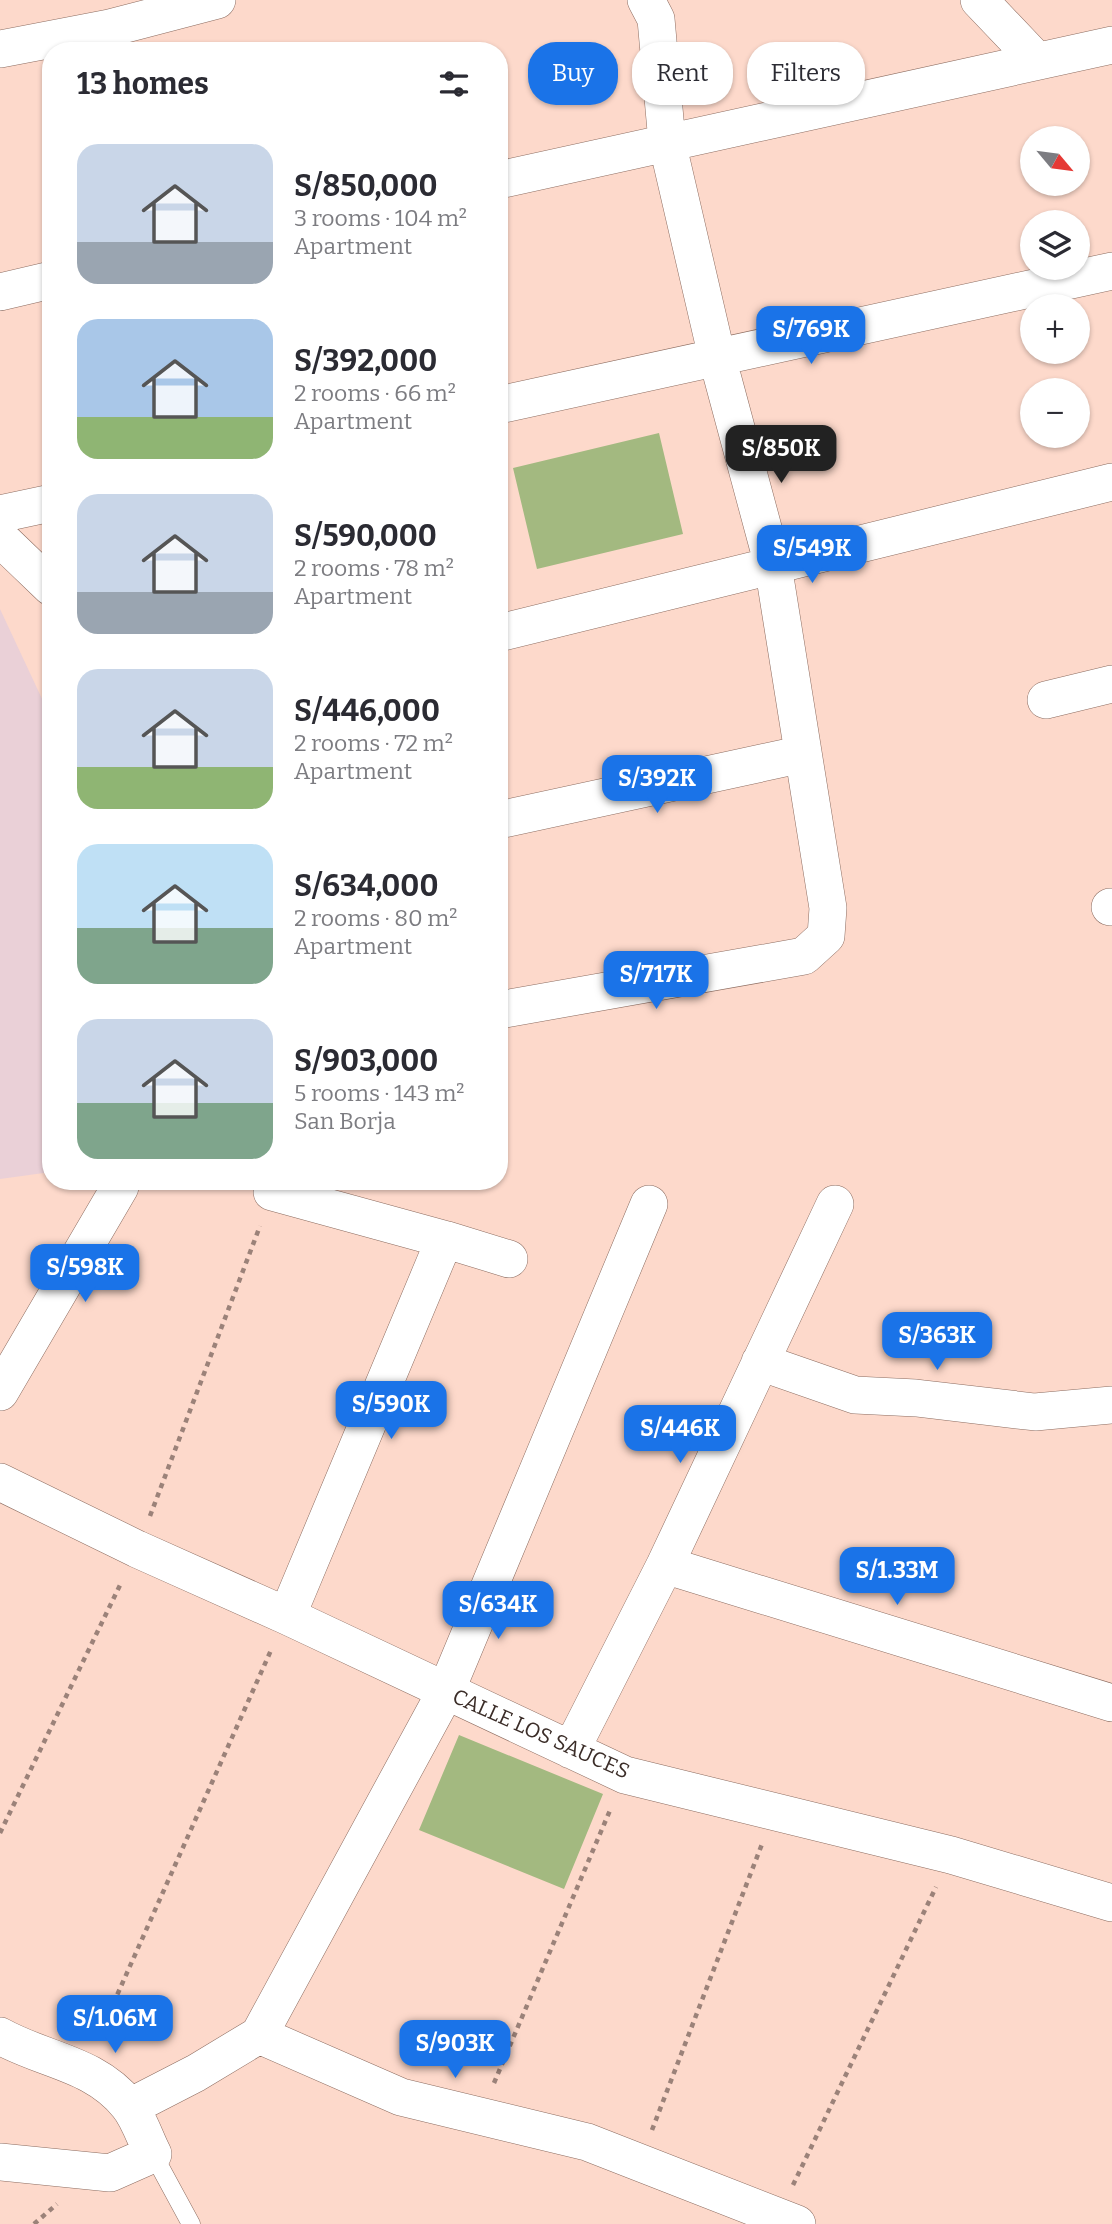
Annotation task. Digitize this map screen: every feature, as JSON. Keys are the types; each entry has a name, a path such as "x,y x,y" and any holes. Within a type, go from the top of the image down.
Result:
{"street":[{"path":"0,49 217,0"},
{"path":"508,1008 804,956 826,936 828,908 773,565 717,357 667,142 656,19 646,0"},
{"path":"979,0 1037,61"},
{"path":"508,178 1112,45"},
{"path":"508,403 1112,271"},
{"path":"0,292 42,282"},
{"path":"508,630 1112,482"},
{"path":"0,514 42,505"},
{"path":"0,538 42,578"},
{"path":"1045,700 1112,684"},
{"path":"508,818 803,754"},
{"path":"0,1392 118,1190"},
{"path":"272,1192 509,1259"},
{"path":"571,1749 665,1565 835,1204"},
{"path":"130,2107 196,2073 259,2035 446,1691 649,1205"},
{"path":"287,1616 441,1248 447,1240"},
{"path":"760,1362 855,1395 916,1398 1035,1412 1112,1405"},
{"name":"CALLE LOS SAUCES","path":"0,1482 137,1549 287,1616 625,1775 951,1855 1112,1903"},
{"path":"665,1565 1112,1703"},
{"path":"259,2035 401,2096 587,2143 787,2221"},
{"path":"0,2036 83,2069 106,2084 130,2107 153,2154 110,2174 0,2162"}],"lane":[{"path":"153,2154 191,2224"}],"path":[{"path":"83,2069 287,1616"},
{"path":"480,2116 625,1775"},
{"path":"639,2162 775,1811"},
{"path":"787,2221 951,1855"}],"shaded area":[{"path":"0,609 42,699 42,1173 0,1179"}],"green space":[{"path":"659,433 683,534 537,569 513,468"},
{"path":"459,1735 603,1794 564,1889 419,1830"}]}
